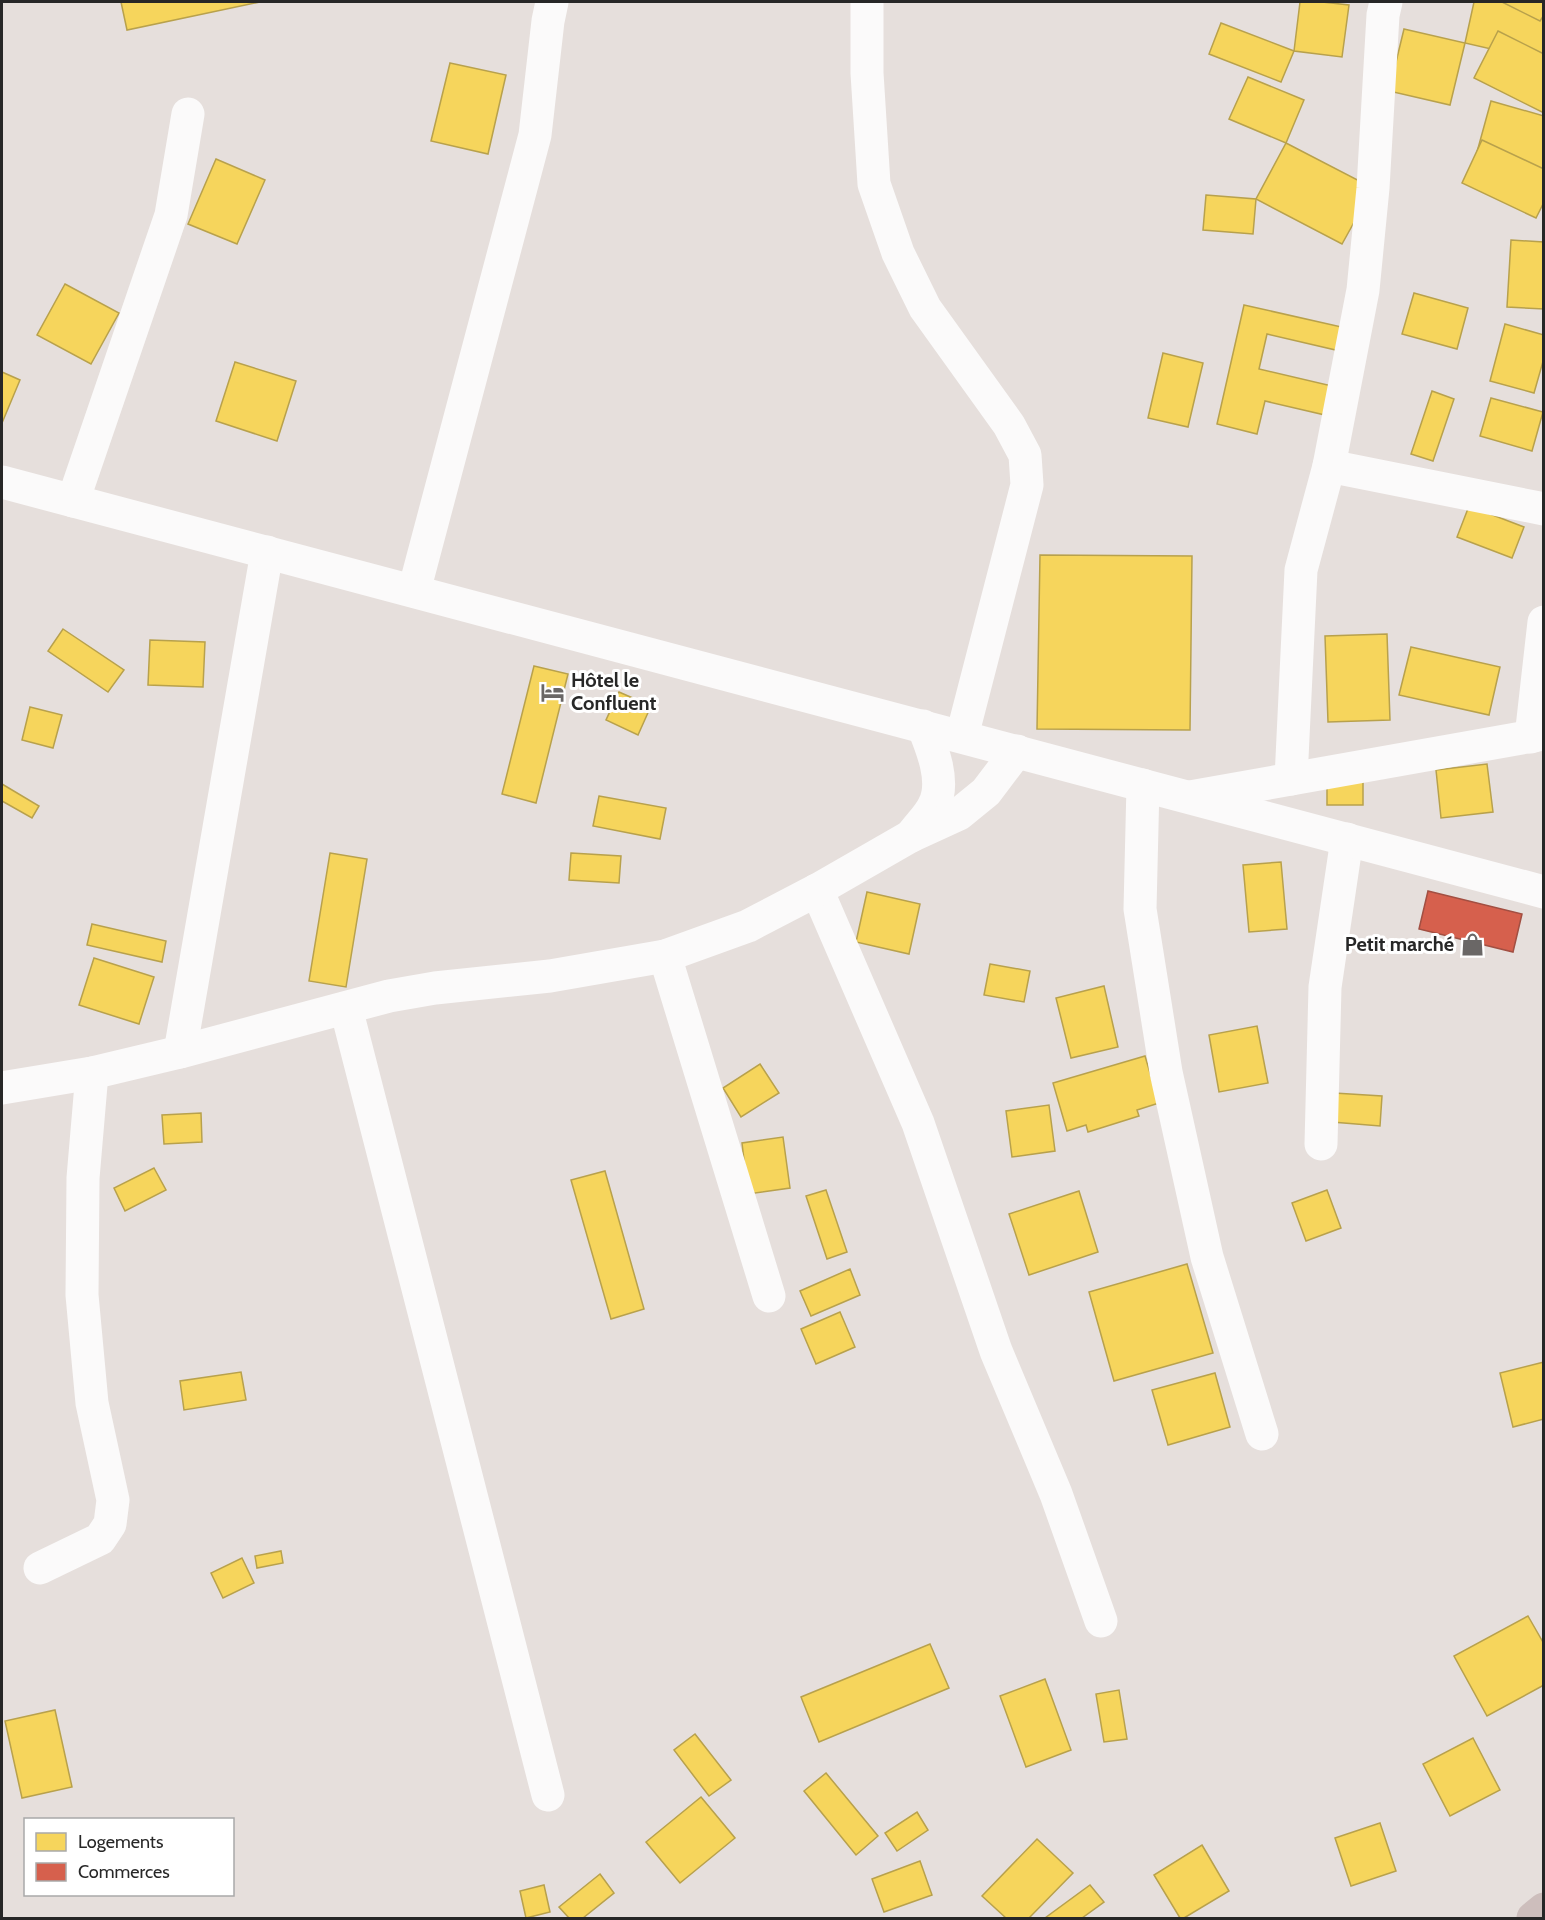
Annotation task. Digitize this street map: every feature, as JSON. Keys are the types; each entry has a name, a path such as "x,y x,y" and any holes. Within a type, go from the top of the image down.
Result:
{"highway":[{"path":"1533,1918 1544,1909"}],"street":[{"path":"414,591 535,135 552,2"},
{"path":"867,2 867,73 874,184 898,253 925,308 1008,425 1025,455 1027,485 962,736"},
{"path":"1291,779 1301,570 1329,466 1363,290 1373,188 1383,15 1386,2"},
{"path":"73,501 171,215 188,114"},
{"path":"1329,466 1544,509"},
{"path":"2,482 1544,892"},
{"path":"180,1052 267,552"},
{"path":"1190,797 1537,735 1544,622"},
{"path":"911,836 935,804 938,783 935,757 923,726"},
{"path":"2,1088 92,1072 180,1052 389,996 435,988 550,976 665,956 748,926 818,890 911,836 959,814 986,792 1017,751"},
{"path":"1143,785 1140,909 1166,1072 1207,1257 1262,1434"},
{"path":"1321,1144 1325,987 1347,839"},
{"path":"818,890 918,1123 996,1352 1056,1494 1101,1622"},
{"path":"665,956 769,1296"},
{"path":"346,1008 412,1259 482,1547 548,1795"},
{"path":"40,1568 100,1539 110,1524 113,1500 92,1403 82,1295 83,1178 92,1072"}],"building: Logements":[{"path":"121,2 260,2 127,30"},
{"path":"1300,2 1349,5 1342,57 1294,51"},
{"path":"1474,2 1544,2 1544,61 1465,43"},
{"path":"1502,2 1544,2 1544,15 1540,21"},
{"path":"1221,23 1294,51 1281,82 1209,54"},
{"path":"1404,29 1465,43 1450,105 1389,91"},
{"path":"1498,31 1544,54 1544,113 1474,78"},
{"path":"450,63 506,75 488,154 431,141"},
{"path":"1248,77 1304,100 1286,143 1229,119"},
{"path":"1491,101 1544,116 1544,171 1477,152"},
{"path":"1482,140 1544,169 1544,202 1536,218 1462,183"},
{"path":"1286,143 1373,188 1342,244 1256,199"},
{"path":"216,159 265,180 237,244 188,224"},
{"path":"1206,195 1256,199 1253,234 1203,230"},
{"path":"1511,240 1544,242 1544,309 1507,307"},
{"path":"65,284 119,313 91,364 37,335"},
{"path":"1414,293 1468,308 1457,349 1402,334"},
{"path":"1244,305 1346,328 1340,351 1267,334 1259,369 1332,386 1325,415 1265,401 1257,434 1217,424"},
{"path":"1505,324 1544,335 1544,358 1534,393 1490,381"},
{"path":"1163,353 1203,363 1188,427 1148,418"},
{"path":"235,362 296,381 277,441 216,421"},
{"path":"2,372 20,380 2,423"},
{"path":"1432,391 1454,399 1433,461 1411,454"},
{"path":"1491,398 1543,412 1532,451 1480,436"},
{"path":"1469,506 1524,527 1512,558 1457,537"},
{"path":"1040,555 1192,556 1190,730 1037,729"},
{"path":"63,629 124,670 108,692 48,651"},
{"path":"1387,634 1390,720 1328,722 1325,636"},
{"path":"150,640 205,642 203,687 148,685"},
{"path":"1411,647 1500,667 1489,715 1399,695"},
{"path":"534,666 568,674 536,803 502,794"},
{"path":"619,692 651,706 638,735 606,720"},
{"path":"30,707 62,715 53,748 22,740"},
{"path":"1487,764 1493,812 1441,818 1436,770"},
{"path":"1327,777 1363,778 1363,805 1327,805"},
{"path":"2,784 39,806 32,818 2,801"},
{"path":"599,796 666,808 660,839 593,826"},
{"path":"330,853 367,859 346,987 309,981"},
{"path":"571,853 621,856 619,883 569,880"},
{"path":"1281,862 1287,929 1249,932 1243,865"},
{"path":"867,892 920,904 909,954 856,942"},
{"path":"92,924 166,941 162,962 87,945"},
{"path":"94,958 154,977 139,1024 79,1005"},
{"path":"990,964 1030,971 1024,1002 984,995"},
{"path":"1104,986 1118,1047 1071,1058 1056,998"},
{"path":"1257,1026 1268,1083 1219,1092 1209,1035"},
{"path":"1145,1056 1159,1103 1137,1110 1139,1116 1088,1132 1086,1125 1067,1131 1053,1083"},
{"path":"760,1064 779,1093 741,1117 723,1088"},
{"path":"1334,1093 1382,1096 1380,1126 1332,1122"},
{"path":"1049,1105 1055,1151 1012,1157 1006,1111"},
{"path":"201,1113 202,1142 164,1144 162,1115"},
{"path":"783,1137 790,1188 748,1194 742,1143"},
{"path":"154,1168 166,1190 125,1211 114,1188"},
{"path":"605,1171 644,1309 611,1319 571,1180"},
{"path":"826,1190 847,1252 827,1259 806,1196"},
{"path":"1327,1190 1341,1228 1306,1241 1292,1203"},
{"path":"1079,1191 1098,1252 1029,1275 1009,1214"},
{"path":"1187,1264 1213,1353 1114,1381 1089,1292"},
{"path":"850,1269 860,1295 811,1316 800,1291"},
{"path":"840,1312 855,1347 816,1364 801,1329"},
{"path":"1544,1362 1544,1419 1513,1427 1500,1373"},
{"path":"241,1372 246,1400 184,1410 180,1381"},
{"path":"1215,1373 1230,1427 1168,1445 1152,1390"},
{"path":"281,1551 283,1563 257,1568 255,1556"},
{"path":"242,1558 254,1583 223,1598 211,1573"},
{"path":"1528,1616 1544,1644 1544,1685 1487,1716 1454,1656"},
{"path":"930,1644 949,1688 819,1742 801,1697"},
{"path":"1045,1679 1071,1750 1026,1767 1000,1696"},
{"path":"1119,1690 1127,1739 1104,1742 1096,1694"},
{"path":"55,1710 72,1787 22,1798 5,1721"},
{"path":"695,1734 731,1780 709,1796 674,1750"},
{"path":"1473,1738 1500,1790 1450,1816 1423,1764"},
{"path":"826,1773 878,1836 856,1855 804,1791"},
{"path":"701,1797 735,1838 680,1883 646,1842"},
{"path":"917,1812 928,1830 897,1851 885,1833"},
{"path":"1380,1823 1396,1871 1351,1886 1335,1838"},
{"path":"1037,1839 1073,1873 1029,1918 1006,1918 982,1896"},
{"path":"1202,1845 1229,1891 1184,1918 1180,1918 1154,1875"},
{"path":"920,1861 932,1895 884,1912 872,1879"},
{"path":"600,1874 614,1893 583,1918 569,1918 559,1907"},
{"path":"544,1885 550,1912 526,1918 520,1891"},
{"path":"1090,1885 1104,1902 1082,1918 1045,1918"}],"building: Commerces":[{"path":"1428,891 1522,914 1513,952 1419,929"}],"place":[{"name":"Hôtel le Confluent","path":"553,692"},
{"name":"Petit marché","path":"1472,944"}]}
